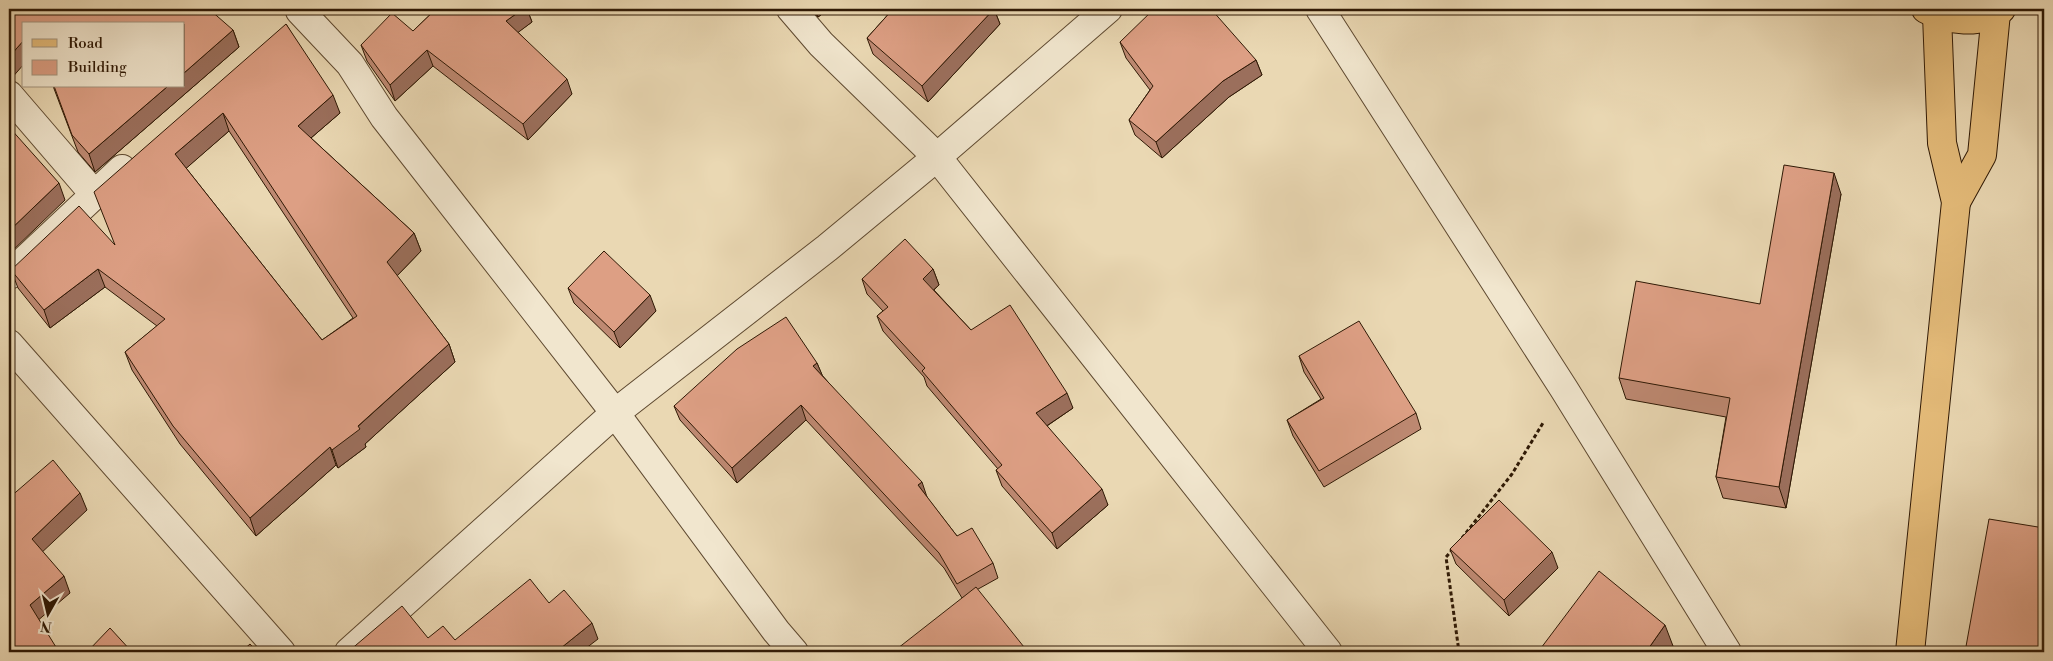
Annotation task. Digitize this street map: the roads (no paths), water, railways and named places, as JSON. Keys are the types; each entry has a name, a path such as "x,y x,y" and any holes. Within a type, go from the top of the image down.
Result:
{"main road":[{"path":"1910,652 1956,202 1942,143 1932,12 1967,21 1999,11 1982,154 1956,202"}],"street":[{"path":"791,9 821,44 937,157 1328,652"},
{"path":"349,652 615,413 827,248 937,157 1108,9"},
{"path":"1320,9 1564,389 1727,652"},
{"path":"295,16 350,64 384,117 615,413 776,631 794,652"},
{"path":"9,95 95,195"},
{"path":"9,275 142,152"},
{"path":"9,344 281,652"}]}
